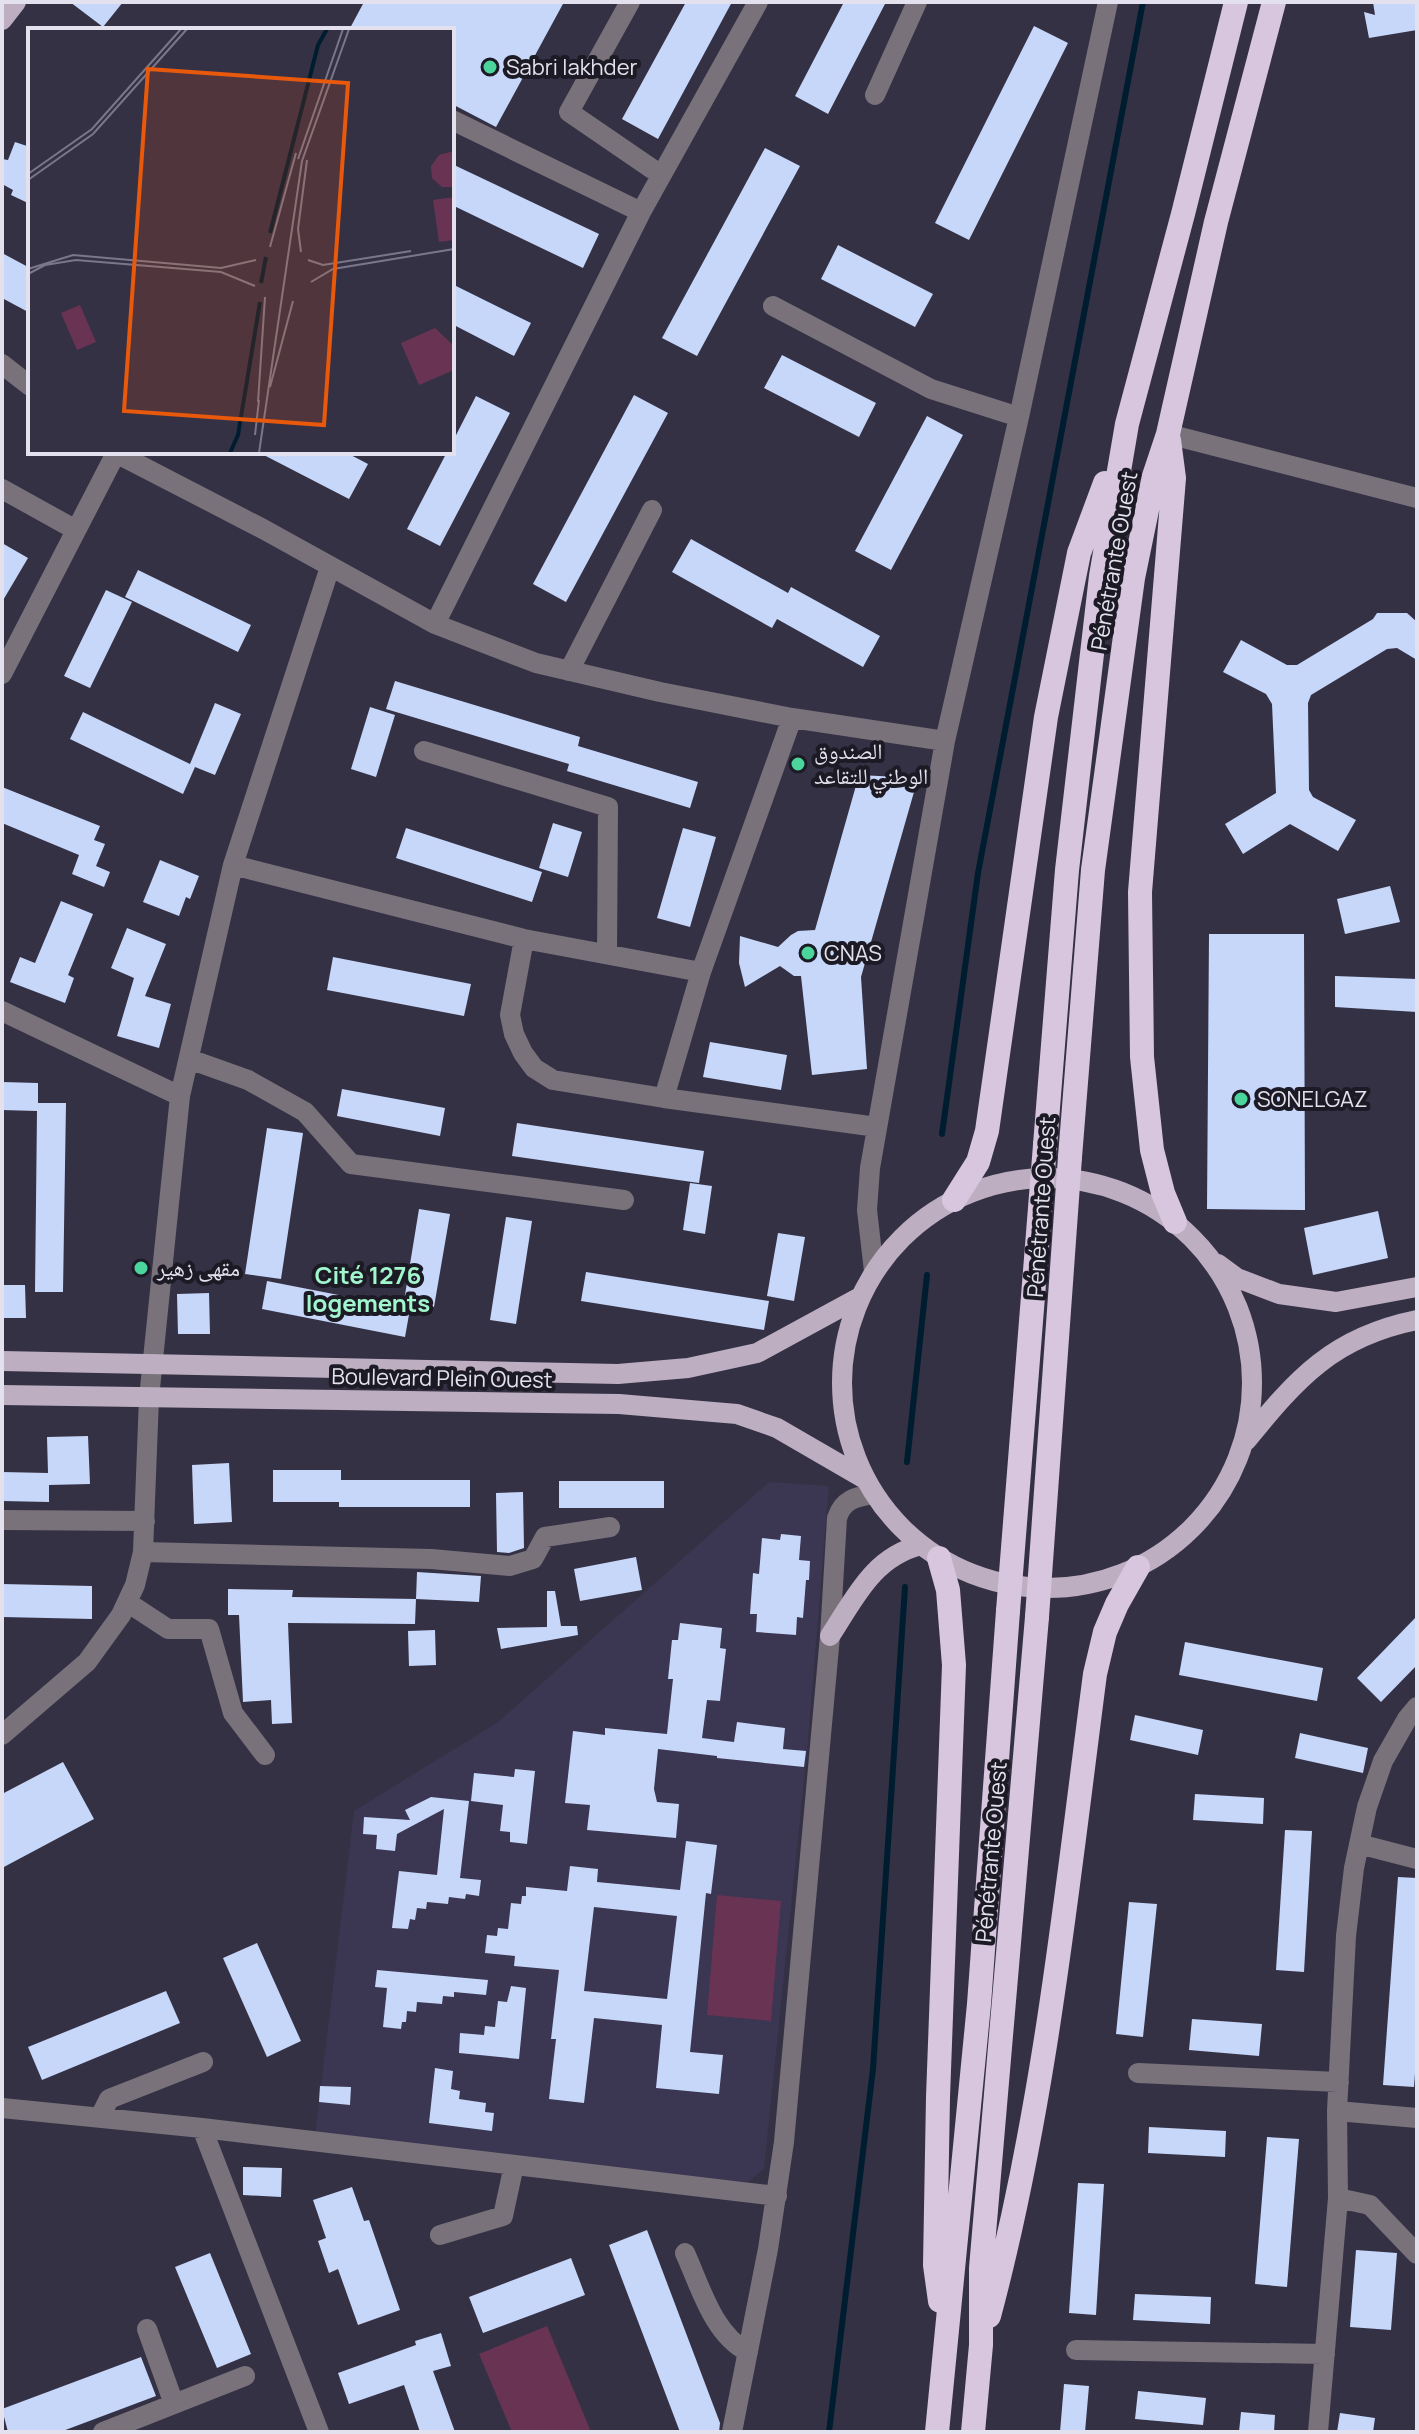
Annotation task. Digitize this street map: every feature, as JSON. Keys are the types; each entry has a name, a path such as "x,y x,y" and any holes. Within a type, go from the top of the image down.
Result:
{"highway":[{"name":"Pénétrante Ouest","path":"937,2432 979,2004 1067,870 1099,592 1127,424 1236,2"},
{"name":"Pénétrante Ouest","path":"973,2432 981,2345 981,2268 1037,1617 1093,870 1133,578 1154,476 1168,434 1216,222 1274,2"},
{"path":"954,1200 978,1162 990,1116 1046,717 1079,553 1127,424"},
{"path":"1168,434 1174,478 1140,892 1143,1072 1152,1150 1163,1193 1175,1222"},
{"path":"930,1552 948,1590 954,1665 935,2265 946,2345"},
{"path":"981,2345 1002,2266 1033,2117 1060,1949 1095,1674 1105,1632 1138,1567"}],"main road":[{"path":"2,20 16,2"},
{"path":"1044,1178 1091,1182 1135,1197 1175,1222 1212,1260 1236,1302 1250,1349 1253,1397 1244,1445 1227,1483 1203,1517 1173,1545 1138,1567 1088,1584 1037,1588 986,1579 930,1552 887,1513 869,1487 848,1436 841,1389 845,1342 860,1297 874,1271 901,1237 926,1217 954,1200 998,1184 1044,1178"},
{"path":"1212,1260 1237,1278 1279,1294 1336,1302 1417,1287"},
{"name":"Boulevard Plein Ouest","path":"2,1361 618,1374 688,1368 757,1353 860,1297"},
{"path":"1244,1445 1287,1391 1320,1361 1339,1348 1373,1333 1417,1320"},
{"name":"Boulevard Plein Ouest","path":"2,1395 619,1404 737,1414 777,1428 869,1487"},
{"path":"830,1636 880,1565 899,1552 930,1552"}],"street":[{"path":"630,2 569,112 661,175"},
{"path":"435,624 641,212 758,2"},
{"path":"875,95 917,2"},
{"path":"874,1271 867,1210 870,1168 945,741 1019,417 1108,2"},
{"path":"454,121 641,212"},
{"path":"773,306 931,389 1019,417"},
{"path":"2,364 28,384"},
{"path":"1168,434 1417,498"},
{"path":"2,674 114,454"},
{"path":"139,458 435,624 536,663 792,718 945,741"},
{"path":"2,489 76,530"},
{"path":"569,671 652,510"},
{"path":"2,1735 87,1662 106,1638 135,1585 143,1552 149,1398 180,1096 233,865 330,567"},
{"path":"664,1098 701,972 792,718"},
{"path":"424,751 608,807 607,954"},
{"path":"233,865 524,939 701,972"},
{"path":"524,939 510,1015 523,1053 534,1068 553,1080 877,1127"},
{"path":"2,1011 180,1096"},
{"path":"189,1059 248,1080 305,1112 351,1164 624,1200"},
{"path":"732,2432 777,2196 839,1511 850,1499 869,1487"},
{"path":"2,1520 145,1521"},
{"path":"143,1552 431,1559 510,1566 533,1559 545,1537 610,1527"},
{"path":"127,1602 168,1629 209,1629 233,1713 265,1755"},
{"path":"1318,2432 1338,2198 1337,2111 1346,1936 1367,1807 1383,1761 1417,1707"},
{"path":"1359,1844 1417,1859"},
{"path":"100,2117 109,2099 203,2062"},
{"path":"1138,2073 1339,2082"},
{"path":"2,2108 202,2128 777,2196"},
{"path":"1337,2111 1417,2118"},
{"path":"202,2128 319,2432"},
{"path":"440,2235 503,2216 514,2165"},
{"path":"1338,2198 1370,2205 1417,2254"},
{"path":"685,2253 721,2329 737,2346 748,2352"},
{"path":"147,2329 174,2404"},
{"path":"1076,2350 1325,2354"},
{"path":"103,2432 137,2426 174,2404 245,2376"}],"shaded area":[{"path":"769,1482 829,1486 807,1752 764,2169 748,2182 315,2136 354,1811 498,1722"},
{"path":"717,1895 781,1901 771,2021 707,2015"},
{"path":"547,2326 591,2432 512,2432 479,2354"}],"building":[{"path":"70,2 123,2 103,27"},
{"name":"Sabri lakhder","path":"364,2 564,2 496,127 454,105 454,28 350,28"},
{"path":"686,2 732,2 658,139 622,119"},
{"path":"844,2 886,2 828,114 795,96"},
{"path":"1373,2 1417,2 1417,30 1369,38 1364,12 1375,15"},
{"path":"1034,26 1068,43 969,240 935,223"},
{"path":"15,142 28,146 28,203 11,195 13,190 2,184 2,159 8,160"},
{"path":"765,148 800,166 697,356 662,338"},
{"path":"454,165 599,234 583,268 454,206"},
{"path":"838,245 933,294 915,327 821,279"},
{"path":"2,253 28,267 28,312 2,298"},
{"path":"454,285 531,323 514,356 454,325"},
{"path":"782,355 876,403 859,437 764,388"},
{"path":"634,395 668,413 566,602 533,584"},
{"path":"476,396 510,413 440,546 407,529 446,454 454,454 454,439"},
{"path":"927,416 963,435 891,570 855,551"},
{"path":"262,454 349,454 368,464 349,499"},
{"path":"691,539 788,593 791,587 880,636 863,667 777,619 772,628 672,572"},
{"path":"2,543 28,558 2,602"},
{"path":"138,570 251,625 238,652 125,597"},
{"path":"106,590 132,602 90,688 64,676"},
{"path":"1377,613 1407,613 1417,622 1417,660 1397,648 1387,649 1311,695 1308,703 1309,790 1313,797 1356,820 1338,851 1290,824 1243,854 1225,824 1276,793 1272,704 1266,694 1223,672 1241,640 1287,665 1297,665 1373,619"},
{"path":"395,681 580,737 578,746 698,782 690,808 567,771 569,764 386,709"},
{"path":"215,703 241,714 215,775 195,767 183,794 70,739 83,712 190,764"},
{"path":"370,707 395,715 376,777 351,769"},
{"path":"859,775 918,778 861,977 867,1069 812,1075 801,976 794,976 780,966 745,987 739,963 740,936 778,947 798,931 815,930"},
{"path":"2,787 100,826 94,840 105,844 96,866 110,872 104,887 72,874 79,855 2,823"},
{"path":"553,823 582,832 568,877 539,868"},
{"path":"406,828 542,872 532,902 396,858"},
{"path":"683,828 716,837 690,927 657,918"},
{"path":"160,860 199,876 179,916 143,902"},
{"path":"1390,886 1400,922 1345,934 1337,899"},
{"path":"61,901 93,914 68,975 74,978 65,1003 10,982 20,957 35,963"},
{"path":"127,928 166,944 145,996 171,1004 159,1048 117,1036 134,978 111,968"},
{"path":"1209,934 1304,934 1305,1210 1207,1209"},
{"path":"333,957 471,984 464,1016 327,990"},
{"path":"1335,976 1417,979 1417,1012 1335,1007"},
{"path":"710,1042 787,1055 781,1090 703,1077"},
{"path":"2,1082 38,1083 38,1103 66,1103 63,1292 35,1292 37,1111 2,1110"},
{"path":"342,1089 445,1108 440,1136 337,1116"},
{"path":"517,1123 704,1151 699,1183 512,1156"},
{"path":"267,1128 303,1133 281,1279 245,1274"},
{"path":"690,1183 712,1186 705,1234 683,1230"},
{"path":"419,1209 450,1214 434,1307 404,1301"},
{"path":"1378,1211 1388,1258 1313,1275 1304,1228"},
{"path":"506,1217 532,1221 516,1324 490,1320"},
{"path":"778,1233 805,1237 794,1301 767,1296"},
{"path":"586,1272 769,1301 764,1330 581,1301"},
{"path":"267,1281 410,1309 405,1337 262,1309"},
{"path":"2,1285 25,1285 26,1318 2,1318"},
{"path":"209,1293 210,1334 178,1334 177,1294"},
{"path":"88,1436 90,1484 49,1485 49,1502 2,1501 2,1472 48,1473 47,1437"},
{"path":"229,1463 232,1522 194,1524 192,1465"},
{"path":"273,1470 341,1470 341,1480 470,1480 470,1507 339,1507 339,1502 273,1502"},
{"path":"559,1481 664,1481 664,1508 559,1508"},
{"path":"523,1492 524,1548 509,1553 497,1552 496,1493"},
{"path":"781,1534 801,1536 799,1560 810,1561 803,1618 797,1617 796,1635 756,1632 757,1614 750,1614 753,1573 759,1574 762,1538 780,1540"},
{"path":"636,1557 642,1590 580,1601 574,1569"},
{"path":"417,1572 481,1576 479,1602 416,1599"},
{"path":"2,1584 92,1586 92,1619 2,1617"},
{"path":"228,1589 293,1590 292,1597 416,1599 415,1624 288,1623 292,1723 272,1724 271,1700 243,1702 239,1615 228,1615"},
{"path":"547,1591 555,1591 561,1626 577,1626 578,1635 501,1649 497,1628 547,1627"},
{"path":"1417,1616 1417,1665 1381,1702 1357,1678"},
{"path":"680,1623 722,1628 720,1648 726,1649 720,1701 707,1700 702,1738 734,1742 737,1722 785,1728 783,1749 806,1751 804,1767 658,1749 654,1789 657,1802 679,1804 676,1838 587,1830 590,1805 565,1803 573,1731 605,1735 605,1728 667,1734 673,1679 668,1679 672,1640 678,1640"},
{"path":"435,1630 436,1665 409,1666 408,1631"},
{"path":"1185,1642 1323,1668 1317,1701 1179,1675"},
{"path":"1135,1715 1203,1730 1198,1755 1130,1740"},
{"path":"1300,1733 1368,1748 1363,1773 1295,1758"},
{"path":"63,1762 94,1819 2,1868 2,1794"},
{"path":"515,1769 535,1771 527,1844 510,1842 510,1832 500,1831 503,1805 471,1801 474,1773 514,1777"},
{"path":"1195,1794 1264,1798 1263,1824 1193,1820"},
{"path":"431,1797 469,1801 460,1878 481,1880 479,1896 466,1894 465,1899 449,1897 448,1904 427,1902 426,1909 417,1908 415,1920 410,1919 408,1929 392,1928 399,1871 437,1875 444,1809 397,1834 395,1851 376,1849 377,1835 363,1834 364,1817 410,1820 405,1810"},
{"path":"1285,1830 1312,1831 1304,1972 1276,1970"},
{"path":"686,1841 717,1845 711,1894 706,1893 690,2052 723,2055 719,2094 656,2088 662,2025 594,2018 584,2103 549,2099 556,2039 551,2039 559,1970 514,1966 515,1956 485,1953 487,1935 497,1936 498,1928 508,1929 511,1903 521,1904 522,1896 526,1896 526,1887 567,1891 570,1866 598,1869 597,1882 680,1890","holes":["594,1907 677,1916 667,1999 584,1991"]},
{"path":"1398,1877 1417,1878 1417,2046 1414,2087 1383,2085"},
{"path":"1129,1902 1157,1904 1143,2037 1116,2034"},
{"path":"257,1943 301,2041 267,2057 223,1958"},
{"path":"377,1970 488,1980 486,1995 454,1992 454,1997 443,1996 442,2004 417,2002 416,2012 407,2011 406,2022 402,2022 401,2029 383,2027 387,1988 375,1987"},
{"path":"511,1986 526,1988 519,2059 459,2053 460,2033 484,2035 485,2026 495,2027 498,2001 507,2002"},
{"path":"166,1991 180,2023 42,2080 28,2047"},
{"path":"1192,2019 1262,2024 1259,2056 1189,2050"},
{"path":"435,2068 453,2071 451,2089 460,2091 459,2099 486,2103 485,2112 494,2113 492,2131 429,2123"},
{"path":"320,2086 351,2087 350,2105 319,2102"},
{"path":"1149,2127 1226,2131 1225,2157 1148,2153"},
{"path":"1267,2137 1299,2139 1287,2287 1255,2284"},
{"path":"243,2167 282,2168 281,2197 243,2195"},
{"path":"1078,2183 1104,2184 1096,2315 1069,2313"},
{"path":"352,2187 364,2221 369,2220 400,2310 358,2325 338,2269 329,2273 318,2241 326,2238 313,2200"},
{"path":"647,2230 720,2423 719,2432 680,2432 609,2245"},
{"path":"1356,2250 1397,2253 1391,2330 1350,2327"},
{"path":"210,2253 251,2354 217,2368 175,2267"},
{"path":"571,2258 585,2295 483,2333 469,2297"},
{"path":"1135,2294 1211,2297 1210,2324 1133,2320"},
{"path":"441,2333 451,2366 433,2371 455,2432 420,2432 404,2385 349,2404 338,2373"},
{"path":"141,2357 156,2396 60,2432 8,2432 2,2409"},
{"path":"1064,2384 1089,2386 1085,2432 1060,2432"},
{"path":"1138,2391 1206,2398 1203,2425 1135,2419"},
{"path":"1241,2412 1275,2415 1274,2432 1239,2432"},
{"path":"1340,2413 1375,2418 1373,2432 1337,2432"}],"waterway":[{"path":"942,1134 978,873 1143,2"},
{"path":"907,1462 927,1275"},
{"path":"829,2432 873,2069 905,1587"}],"place":[{"name":"Sabri lakhder","path":"490,67"},
{"name":"الصندوق الوطني للتقاعد","path":"798,764"},
{"name":"CNAS","path":"808,953"},
{"name":"SONELGAZ","path":"1241,1099"},
{"name":"مقهى زهير","path":"141,1268"}],"district":[{"name":"Cité 1276 logements","path":"368,1288"}]}
